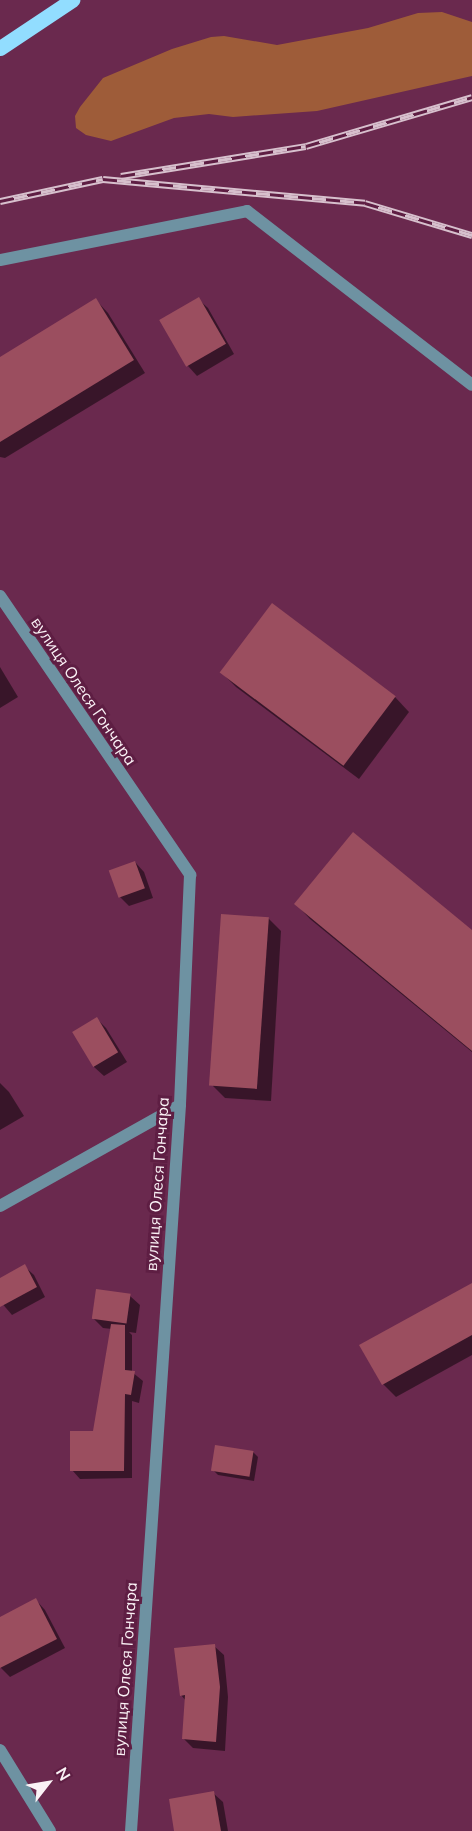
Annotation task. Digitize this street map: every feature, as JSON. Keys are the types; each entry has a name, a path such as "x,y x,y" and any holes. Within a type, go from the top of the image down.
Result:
{"main road":[{"path":"0,48 72,0"}],"street":[{"path":"0,260 247,211 472,385"},
{"name":"вулиця Олеся Гончара","path":"0,596 190,875 180,1105 130,1831"},
{"path":"0,1206 180,1105"},
{"path":"0,1750 50,1831"}],"shaded area":[{"path":"442,12 472,22 472,76 317,111 233,117 209,114 174,118 111,141 86,135 76,128 75,116 103,78 172,49 211,37 224,36 277,45 368,28 418,13"}],"building":[{"path":"199,297 226,344 186,367 159,320"},
{"path":"96,298 134,360 0,442 0,357"},
{"path":"272,603 396,696 343,766 220,672"},
{"path":"353,832 472,930 472,1051 294,904"},
{"path":"135,861 145,888 119,898 109,871"},
{"path":"221,914 269,917 257,1089 209,1086"},
{"path":"97,1017 118,1052 93,1067 72,1032"},
{"path":"25,1264 37,1287 0,1307 0,1278"},
{"path":"472,1283 472,1335 382,1385 359,1345"},
{"path":"96,1289 131,1294 126,1324 92,1319"},
{"path":"111,1324 125,1325 125,1370 135,1371 131,1395 125,1394 124,1471 70,1471 70,1431 93,1431"},
{"path":"215,1445 254,1451 249,1477 211,1471"},
{"path":"36,1598 57,1639 0,1668 0,1617"},
{"path":"215,1644 220,1687 216,1742 182,1739 185,1695 180,1696 174,1648"},
{"path":"214,1791 221,1831 174,1831 169,1799"}],"railway":[{"path":"121,176 306,146 472,97"},
{"path":"0,201 103,179 365,203 472,235"}]}
